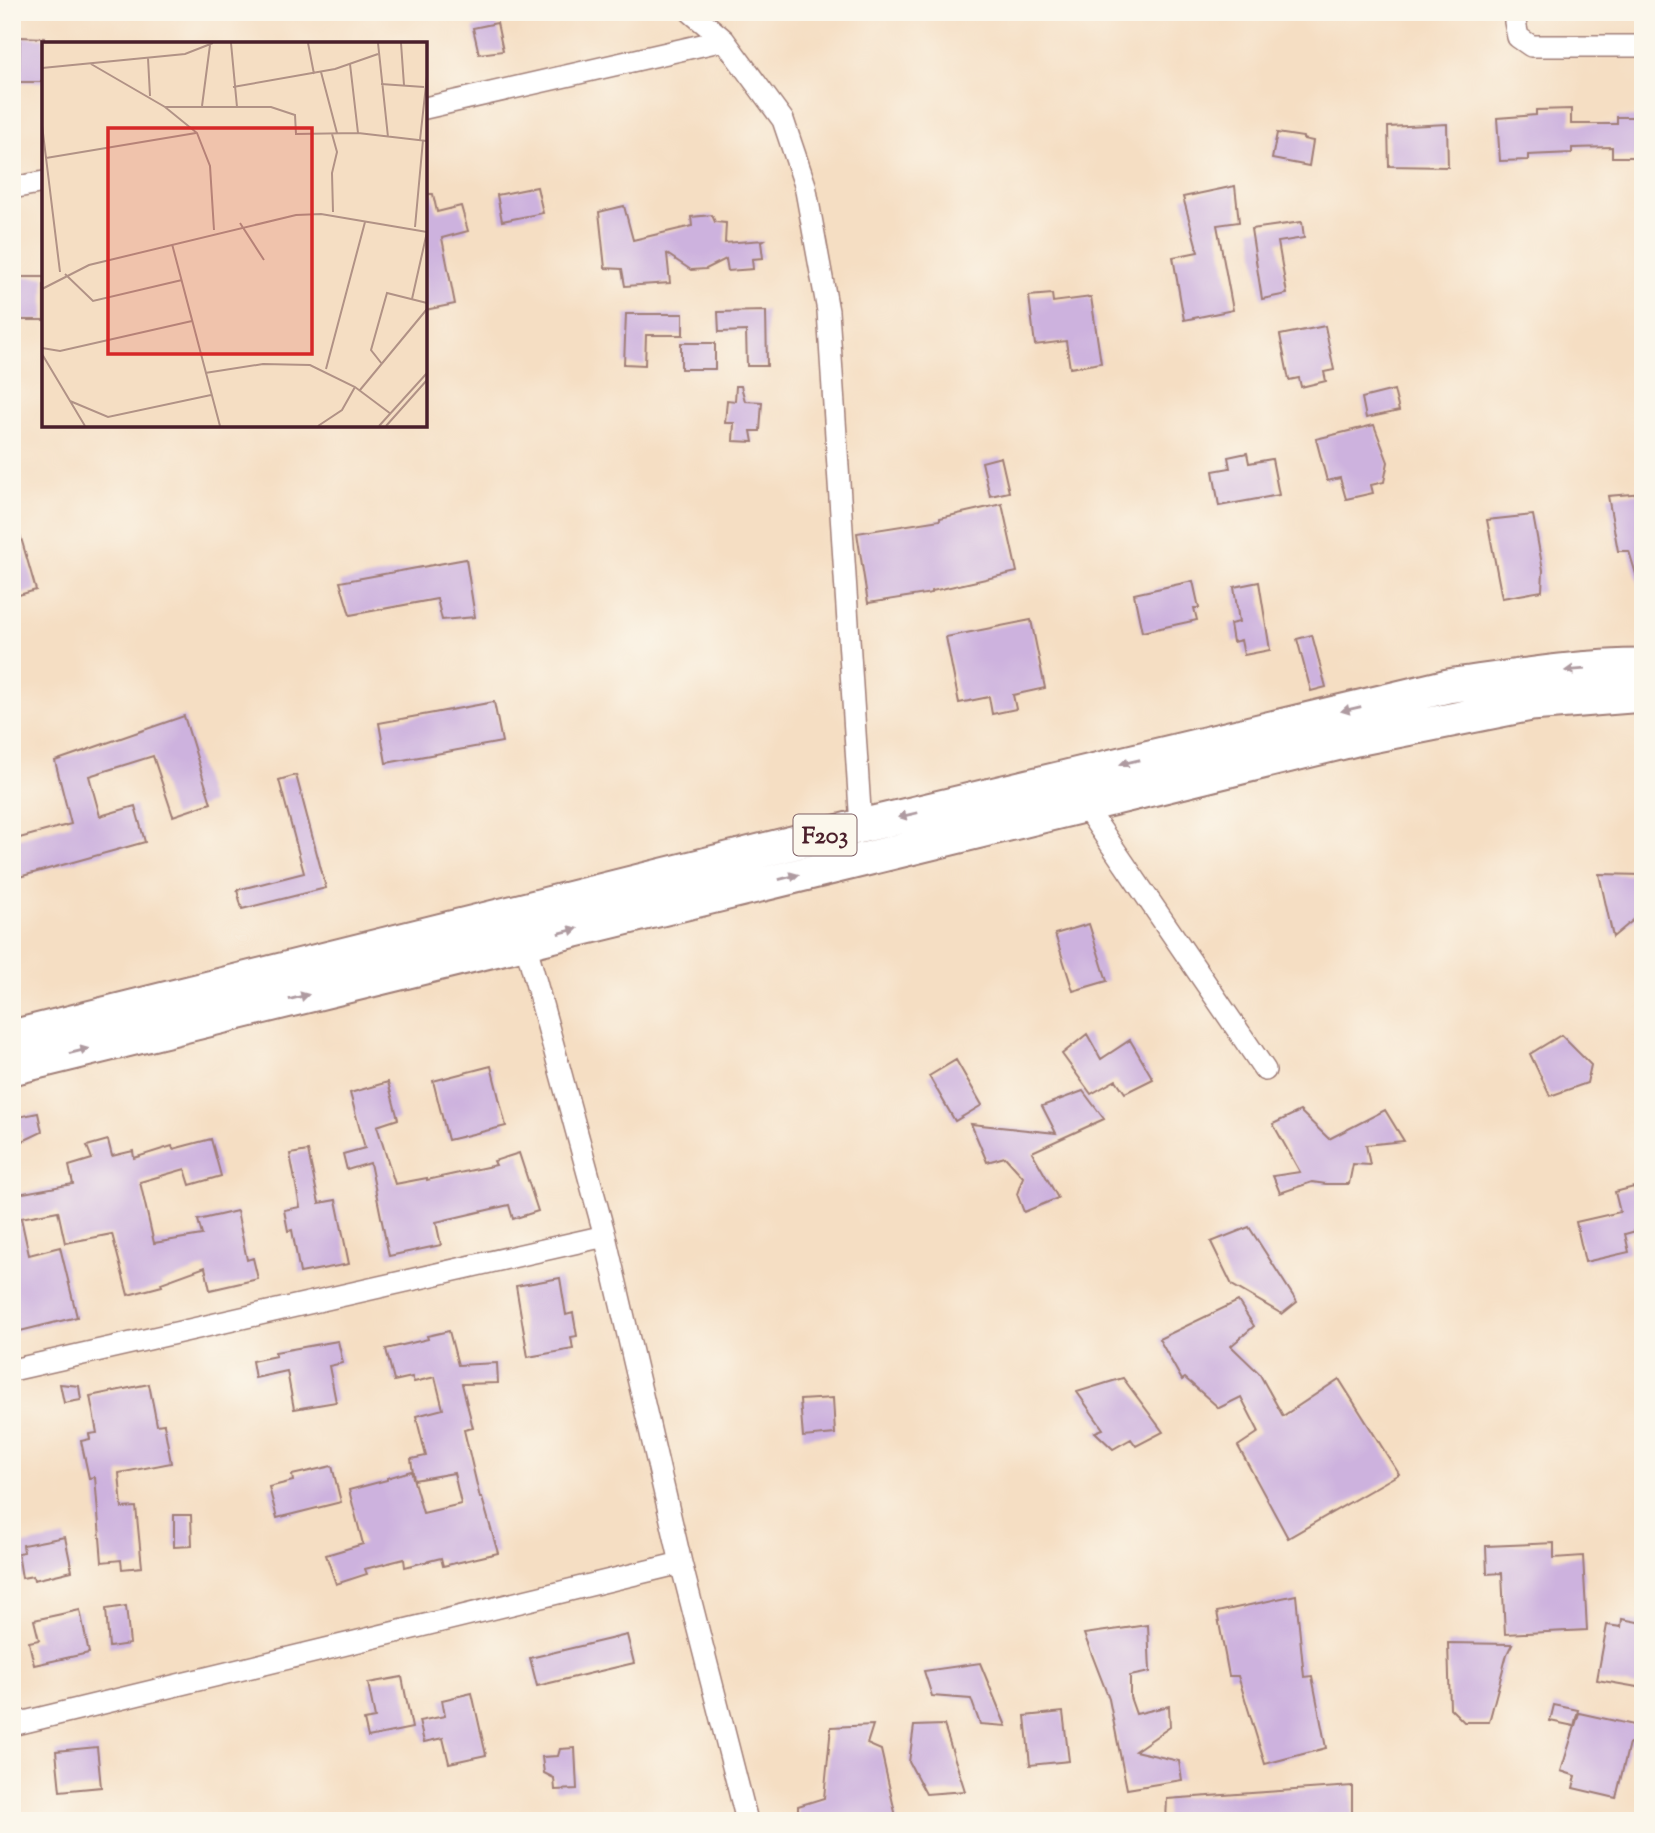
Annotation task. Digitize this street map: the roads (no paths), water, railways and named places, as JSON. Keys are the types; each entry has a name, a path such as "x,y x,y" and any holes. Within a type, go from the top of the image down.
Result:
{"main road":[{"name":"F203","path":"12,1068 525,942 1448,686 1540,673 1643,666"},
{"name":"F203","path":"12,1037 861,826 1080,790 1531,704 1643,695"}],"street":[{"path":"691,12 724,40 783,120 805,185 828,311 861,826"},
{"path":"1516,12 1518,37 1531,46 1643,46"},
{"path":"427,108 724,40"},
{"path":"12,188 42,182"},
{"path":"1080,790 1265,1070"},
{"path":"525,942 605,1236 681,1563 747,1821"},
{"path":"12,1370 605,1236"},
{"path":"12,1726 681,1563"}]}
